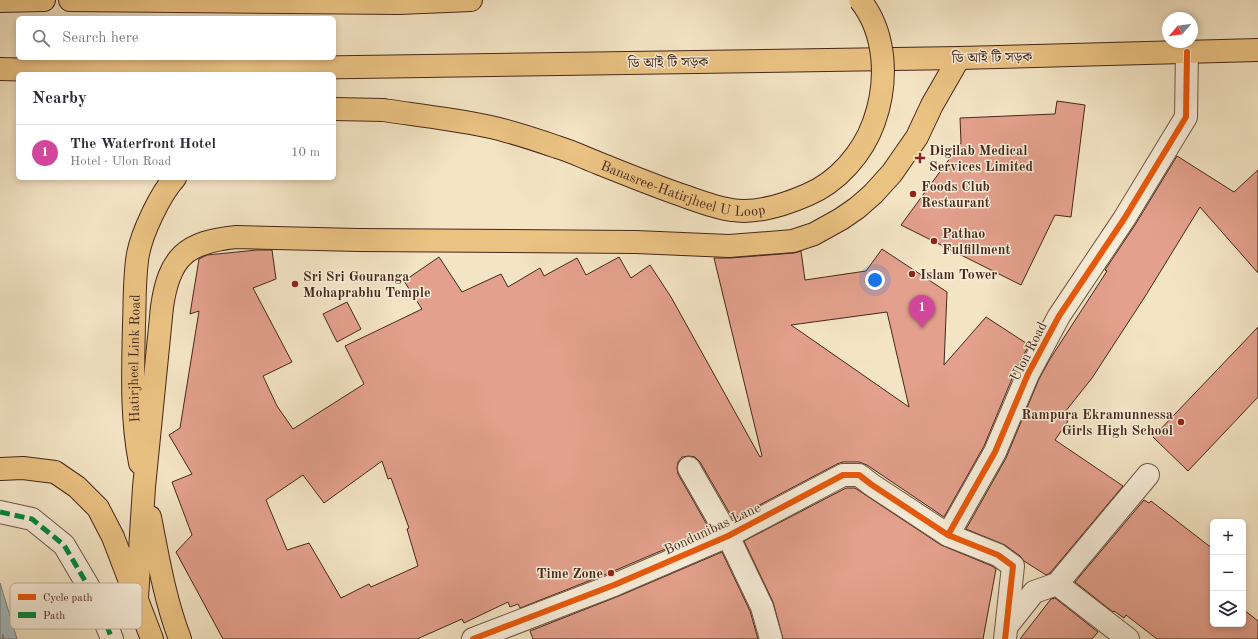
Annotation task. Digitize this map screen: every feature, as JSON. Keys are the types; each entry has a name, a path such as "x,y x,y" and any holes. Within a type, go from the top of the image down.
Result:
{"main road":[{"path":"0,1 44,0"},
{"path":"70,0 388,2 471,0"},
{"name":"Banasree-Hatirjheel U Loop","path":"336,109 383,110 486,126 559,147 658,187 705,203 733,210 764,210 796,200 822,189 854,158 866,141 880,102 883,57 875,26 860,0"},
{"name":"ডি আই টি সড়ক","path":"81,72 959,58 1258,50"},
{"path":"138,583 144,487 165,289 171,269 183,254 198,245 217,239 236,237 359,240 636,242 729,246 793,241 814,234 841,219 862,203 892,173 917,137 932,105 959,58"},
{"path":"0,69 81,72"},
{"name":"Hatirjheel Link Road","path":"173,180 157,204 138,254 135,293 132,394 136,440 144,487 159,562 173,621 180,639"},
{"path":"0,469 23,468 54,472 77,486 98,508 113,537 131,583"},
{"path":"142,612 152,639"}],"street":[{"name":"Ulon Road","path":"948,535 995,452 1028,374 1059,316 1124,219 1186,117 1187,52"},
{"path":"689,468 728,536 762,607 771,639"},
{"name":"Bondunibas Lane","path":"473,639 614,585 728,536 843,475 859,475 948,535"},
{"path":"1006,632 1034,592 1050,586 1148,475"},
{"path":"0,512 32,519 64,545 86,583"},
{"path":"948,535 998,555 1013,566 1050,586 1128,639"},
{"path":"1006,632 1013,566"},
{"path":"108,629 112,639"}],"water":[{"path":"0,583 10,616 10,629 14,629 17,639 0,639"}],"building":[{"path":"1057,101 1085,105 1071,217 1055,215 1021,285 901,225 961,143 960,118 1055,114"},
{"path":"1177,156 1234,192 1258,170 1258,273 1200,207 1146,295 1092,378 1061,417 1068,421 1055,440 1123,486 1050,573 1046,575 1024,561 1020,556 1005,545 966,529 1006,458 1039,379 1050,359 1107,271 1105,270 1135,225"},
{"path":"882,249 947,292 944,365 986,317 1029,345 1016,369 984,446 944,517 867,465 859,462 843,462 733,519 700,462 695,457 682,457 678,462 678,474 710,530 609,573 520,608 518,604 510,607 508,602 464,623 462,619 417,639 223,639 176,552 192,535 172,482 192,474 169,435 180,428 199,311 190,314 199,259 207,255 272,250 276,279 253,288 292,362 263,376 277,406 293,429 364,384 345,346 422,309 404,281 439,257 462,292 501,274 508,287 540,268 544,276 577,258 586,275 619,257 631,278 650,265 671,297 760,457 762,456 714,258 794,253 801,251 805,280 866,271","holes":["887,312 909,407 791,325","382,461 388,479 391,478 409,528 407,529 418,566 371,587 369,584 341,598 309,543 287,550 266,500 303,475 324,503"]},
{"path":"347,302 361,329 337,342 323,314"},
{"path":"1258,327 1258,397 1188,471 1153,437"},
{"path":"846,488 855,488 941,545 996,569 983,639 783,639 773,602 744,541"},
{"path":"1144,500 1149,503 1151,501 1210,547 1210,627 1246,627 1246,611 1258,621 1258,639 1157,639 1126,615 1124,618 1114,611 1113,612 1075,582"},
{"path":"722,552 750,611 758,639 533,639 530,631 619,596"},
{"path":"1055,598 1098,632 1092,639 1020,639 1051,599"}],"ferry route":[{"path":"3,631 3,639"}],"marked path":[{"path":"0,512 32,519 64,545 86,583"},
{"path":"108,629 112,639"}],"cycle path":[{"path":"1005,639 1013,566 998,555 948,535 995,452 1028,374 1059,316 1124,219 1186,117 1187,52"},
{"path":"473,639 614,585 728,536 843,475 859,475 948,535"}],"place":[{"name":"Digilab Medical Services Limited","path":"920,158"},
{"name":"Foods Club Restaurant","path":"913,194"},
{"name":"Pathao Fulfillment","path":"934,241"},
{"name":"Islam Tower","path":"912,274"},
{"name":"Sri Sri Gouranga Mohaprabhu Temple","path":"295,284"},
{"name":"The Waterfront Hotel","path":"922,328"},
{"name":"Rampura Ekramunnessa Girls High School","path":"1181,422"},
{"name":"Time Zone","path":"611,573"}]}
